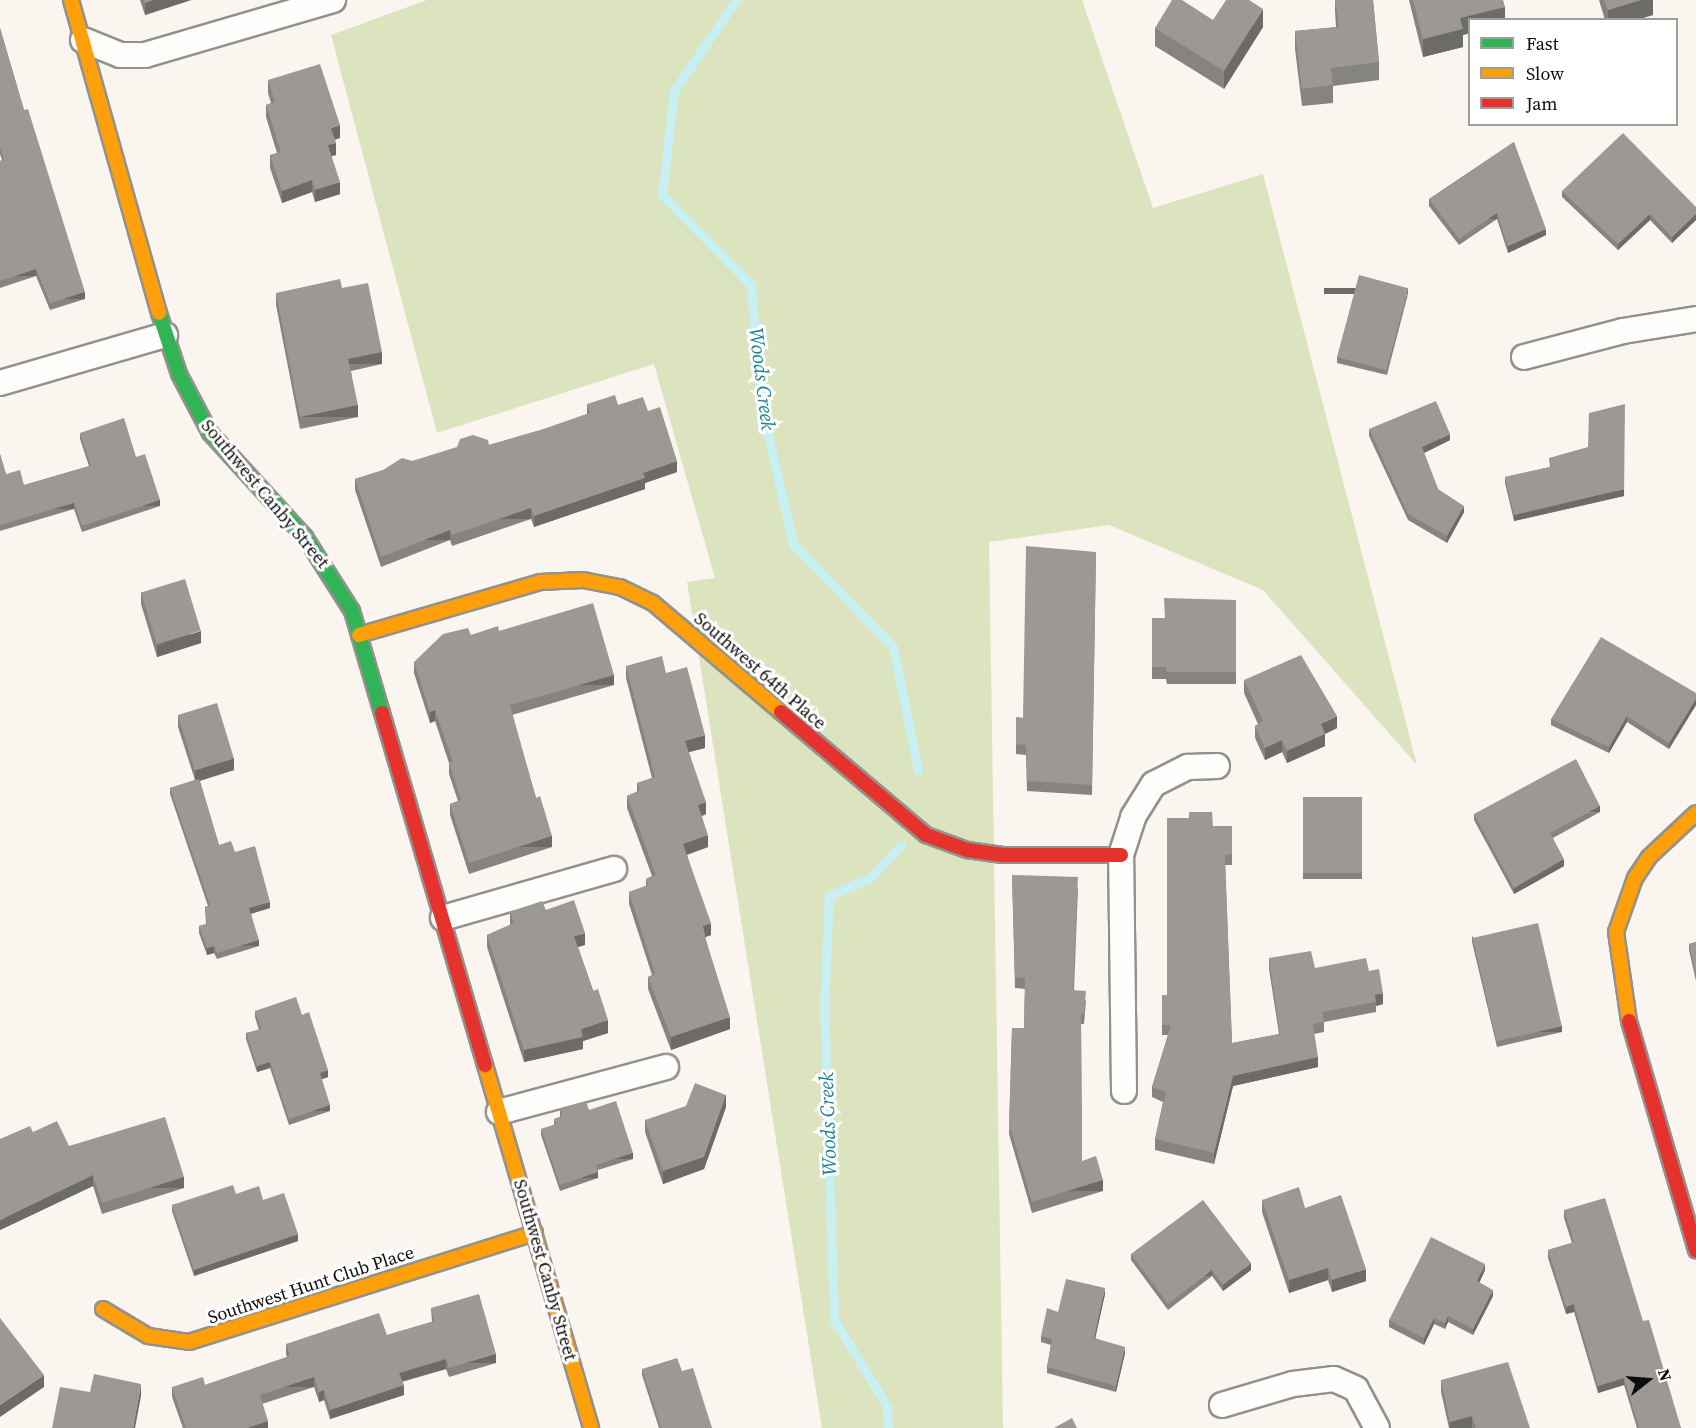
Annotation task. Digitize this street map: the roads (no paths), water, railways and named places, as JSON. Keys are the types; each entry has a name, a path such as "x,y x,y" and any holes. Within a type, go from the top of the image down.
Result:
{"street":[{"name":"Southwest Canby Street","path":"71,0 165,335 210,433 322,560 352,611 591,1428"},
{"path":"83,40 120,55 145,55 333,0"},
{"path":"1524,357 1623,331 1696,320"},
{"path":"0,383 165,335"},
{"name":"Southwest 64th Place","path":"359,635 540,582 583,580 620,587 653,603 926,835 967,850 1003,855 1121,855"},
{"path":"1124,1091 1121,855 1133,817 1154,784 1188,767 1217,766"},
{"path":"1696,813 1649,857 1635,878 1616,932 1624,1002 1696,1250"},
{"path":"443,918 614,868"},
{"path":"500,1112 666,1067"},
{"name":"Southwest Hunt Club Place","path":"103,1309 148,1336 189,1342 535,1233"},
{"path":"1222,1406 1293,1384 1334,1379 1356,1389 1377,1428"}],"waterway":[{"name":"Woods Creek","path":"736,0 674,91 662,195 751,285 761,404 793,544 893,647 918,770"},
{"name":"Woods Creek","path":"888,1428 887,1406 834,1320 824,1009 829,896 871,877 901,845"}]}
